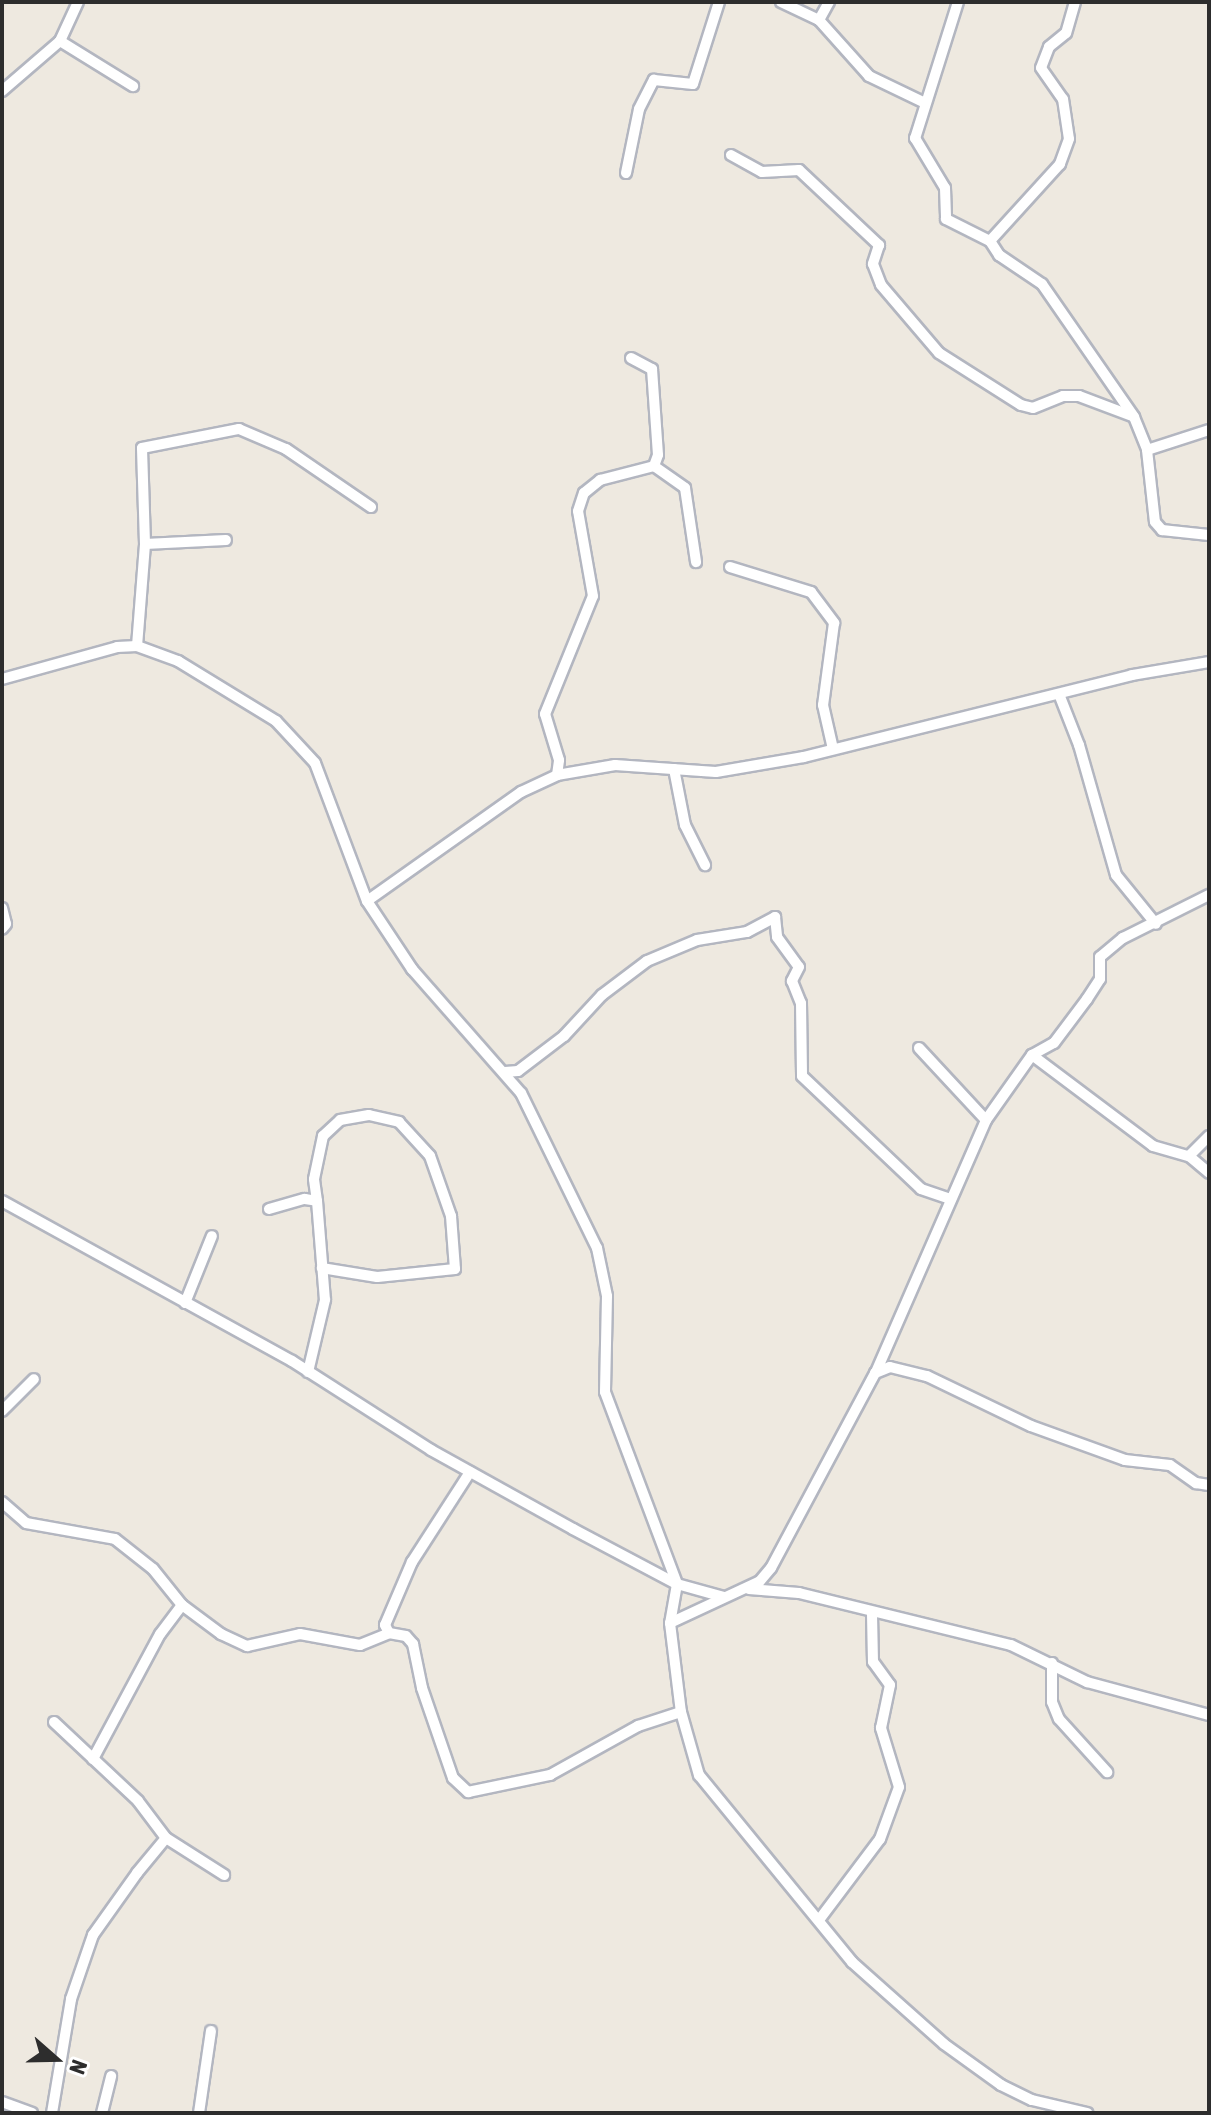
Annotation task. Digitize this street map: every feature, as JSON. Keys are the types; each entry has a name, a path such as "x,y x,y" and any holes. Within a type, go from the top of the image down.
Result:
{"street":[{"path":"2,91 60,41 78,2"},
{"path":"626,173 639,109 654,80 693,84 719,2"},
{"path":"781,2 819,20 869,76 923,102"},
{"path":"819,20 829,2"},
{"path":"958,2 923,102 915,138 945,188 946,219 990,241 999,255 1042,284 1134,417 1147,450 1155,522 1162,530 1209,535"},
{"path":"990,241 1060,164 1069,139 1063,99 1041,68 1049,47 1066,33 1075,2"},
{"path":"60,41 133,86"},
{"path":"731,155 762,172 799,170 879,245 873,264 881,285 939,353 1021,405 1033,408 1063,396 1079,396 1134,417"},
{"path":"631,358 652,369 658,455 654,466"},
{"path":"137,646 145,544 142,448 239,429 286,449 371,507"},
{"path":"1147,450 1209,430"},
{"path":"557,775 559,760 545,714 593,596 578,511 584,493 600,480 654,466 685,488 696,562"},
{"path":"145,544 226,540"},
{"path":"730,567 811,592 834,623 823,705 833,749"},
{"path":"2,679 117,647 137,646 178,661 276,721 299,744 330,790 349,863 367,901 412,969 505,1072 549,1145 597,1248 607,1296 605,1392 677,1584 670,1623 681,1712 707,1790 765,1851 852,1962 979,2073 1032,2100 1087,2113"},
{"path":"367,901 521,792 557,775 615,765 716,772 833,749 1059,694 1209,662"},
{"path":"1059,694 1079,745 1116,875 1156,924"},
{"path":"674,769 685,825 705,865"},
{"path":"670,1623 760,1581 784,1549 875,1373 986,1120 1032,1055 1054,1043 1087,999 1100,979 1100,957 1123,938 1209,895"},
{"path":"2,908 6,924 2,929"},
{"path":"505,1072 518,1071 564,1036 602,995 647,961 697,940 747,932 775,917 777,937 799,967 792,981 801,1003 802,1076 921,1189 950,1199"},
{"path":"919,1048 986,1120"},
{"path":"1032,1055 1153,1146 1189,1156 1209,1173"},
{"path":"308,1372 325,1300 322,1268 317,1201 314,1179 323,1136 340,1120 369,1115 399,1122 430,1156 452,1227 455,1269 377,1277 322,1268"},
{"path":"1189,1156 1209,1136"},
{"path":"269,1209 305,1199 317,1201"},
{"path":"2,1201 308,1372 470,1472 677,1584 724,1597"},
{"path":"185,1303 212,1236"},
{"path":"875,1373 903,1367 1031,1426 1125,1460 1170,1465 1196,1483 1209,1485"},
{"path":"2,1411 34,1379"},
{"path":"389,1633 385,1625 412,1562 470,1472"},
{"path":"2,1502 26,1523 115,1539 153,1569 182,1605 221,1634 247,1646 300,1634 360,1645 389,1633 406,1636 413,1644 422,1688 453,1778 468,1792 550,1775 638,1726 681,1712"},
{"path":"747,1588 799,1593 1011,1645 1087,1682 1209,1715"},
{"path":"93,1759 160,1634 182,1605"},
{"path":"819,1920 880,1839 899,1787 881,1728 890,1685 873,1662 872,1613"},
{"path":"1052,1663 1052,1702 1059,1719 1107,1772"},
{"path":"54,1722 138,1801 166,1838 224,1875"},
{"path":"52,2113 71,1999 93,1935 166,1838"},
{"path":"203,2113 211,2031"},
{"path":"102,2113 111,2076"},
{"path":"2,2102 32,2113"}]}
